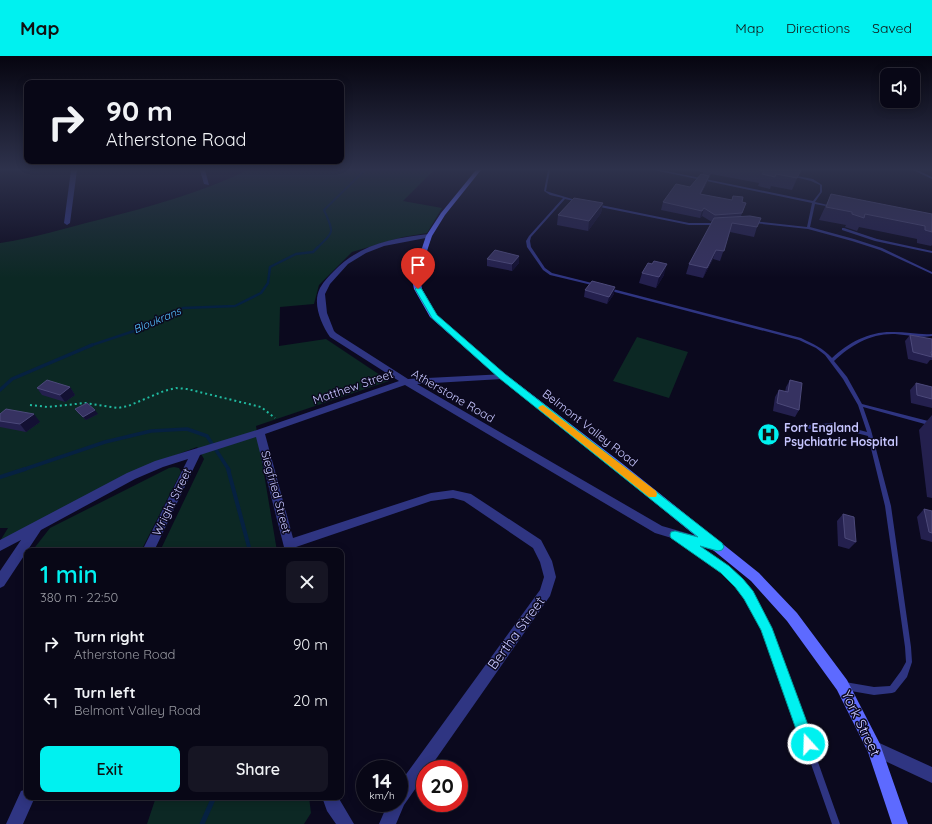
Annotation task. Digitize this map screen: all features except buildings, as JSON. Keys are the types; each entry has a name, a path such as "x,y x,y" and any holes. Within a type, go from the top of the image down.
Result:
{"street":[{"path":"67,223 69,206"},
{"name":"Belmont Valley Road","path":"450,206 429,236 416,279 418,289 434,316 502,376 621,469 755,577 792,616 842,685"},
{"name":"Atherstone Road","path":"429,236 405,238 353,256 330,280 323,289 321,295 326,326 333,335 406,382 659,530 718,547"},
{"name":"Matthew Street","path":"0,546 131,476 159,464 212,448 406,382 502,376"},
{"name":"Siegfried Street","path":"260,432 291,548"},
{"name":"Wright Street","path":"149,548 196,453"},
{"name":"Bertha Street","path":"291,548 431,497 453,494 467,497 537,544 546,561 550,577 546,592 408,785"},
{"path":"0,582 37,526"},
{"name":"York Street","path":"842,685 875,749 900,824"},
{"path":"875,749 932,775"},
{"path":"14,824 26,800"},
{"path":"331,800 332,805 346,824"},
{"path":"387,824 393,812"}],"lane":[{"name":"York Street","path":"557,206 528,241 529,246 540,264 551,274 793,336 817,347 845,378 860,405 870,435 888,506 900,582 908,647 908,662 904,674 892,688 874,691 842,685"},
{"path":"602,206 689,224 719,224"},
{"path":"808,228 813,206"},
{"path":"831,206 836,207"},
{"path":"751,222 768,222 808,228 867,244 932,273"},
{"path":"843,229 876,240 932,252"},
{"path":"831,361 850,344 872,335 894,333 931,336"},
{"path":"860,405 932,424"},
{"path":"809,427 833,425 870,435"},
{"path":"675,535 725,570 739,583 756,608 774,650 836,824"}],"path":[{"path":"30,405 48,407 85,403 118,408 176,388 187,389 261,407 270,413 281,425"}],"green space":[{"path":"152,206 430,206 442,208 427,233 403,237 352,252 319,285 314,304 280,307 279,346 326,339 389,381 256,426 276,548 161,548 204,459 197,447 139,469 0,541 8,528 0,528 0,243 49,233"},
{"path":"637,337 688,352 669,398 613,381"},
{"path":"169,468 179,468 181,472 143,548 34,548 50,528"},
{"path":"155,800 309,800 311,813 304,824 147,824"}],"waterway":[{"name":"Bloukrans","path":"92,345 140,329 183,308 235,306 261,293 268,283 270,267 296,254 313,252 330,235 330,223 324,210 328,206"},
{"name":"Bloukrans","path":"0,390 12,379 92,345"},
{"name":"Bloukrans","path":"24,469 105,442 151,431 187,429 207,436 229,470"},
{"name":"Bloukrans","path":"0,477 24,469"},
{"name":"Bloukrans","path":"228,469 249,548"},
{"name":"Bloukrans","path":"202,824 213,800"}],"slow traffic":[{"path":"543,408 653,494"}],"place":[{"name":"Fort England Psychiatric Hospital","path":"768,435"}],"route":[{"path":"418,289 434,316 502,376 718,547 675,535 725,570 739,583 748,595 766,628 808,744"}]}
